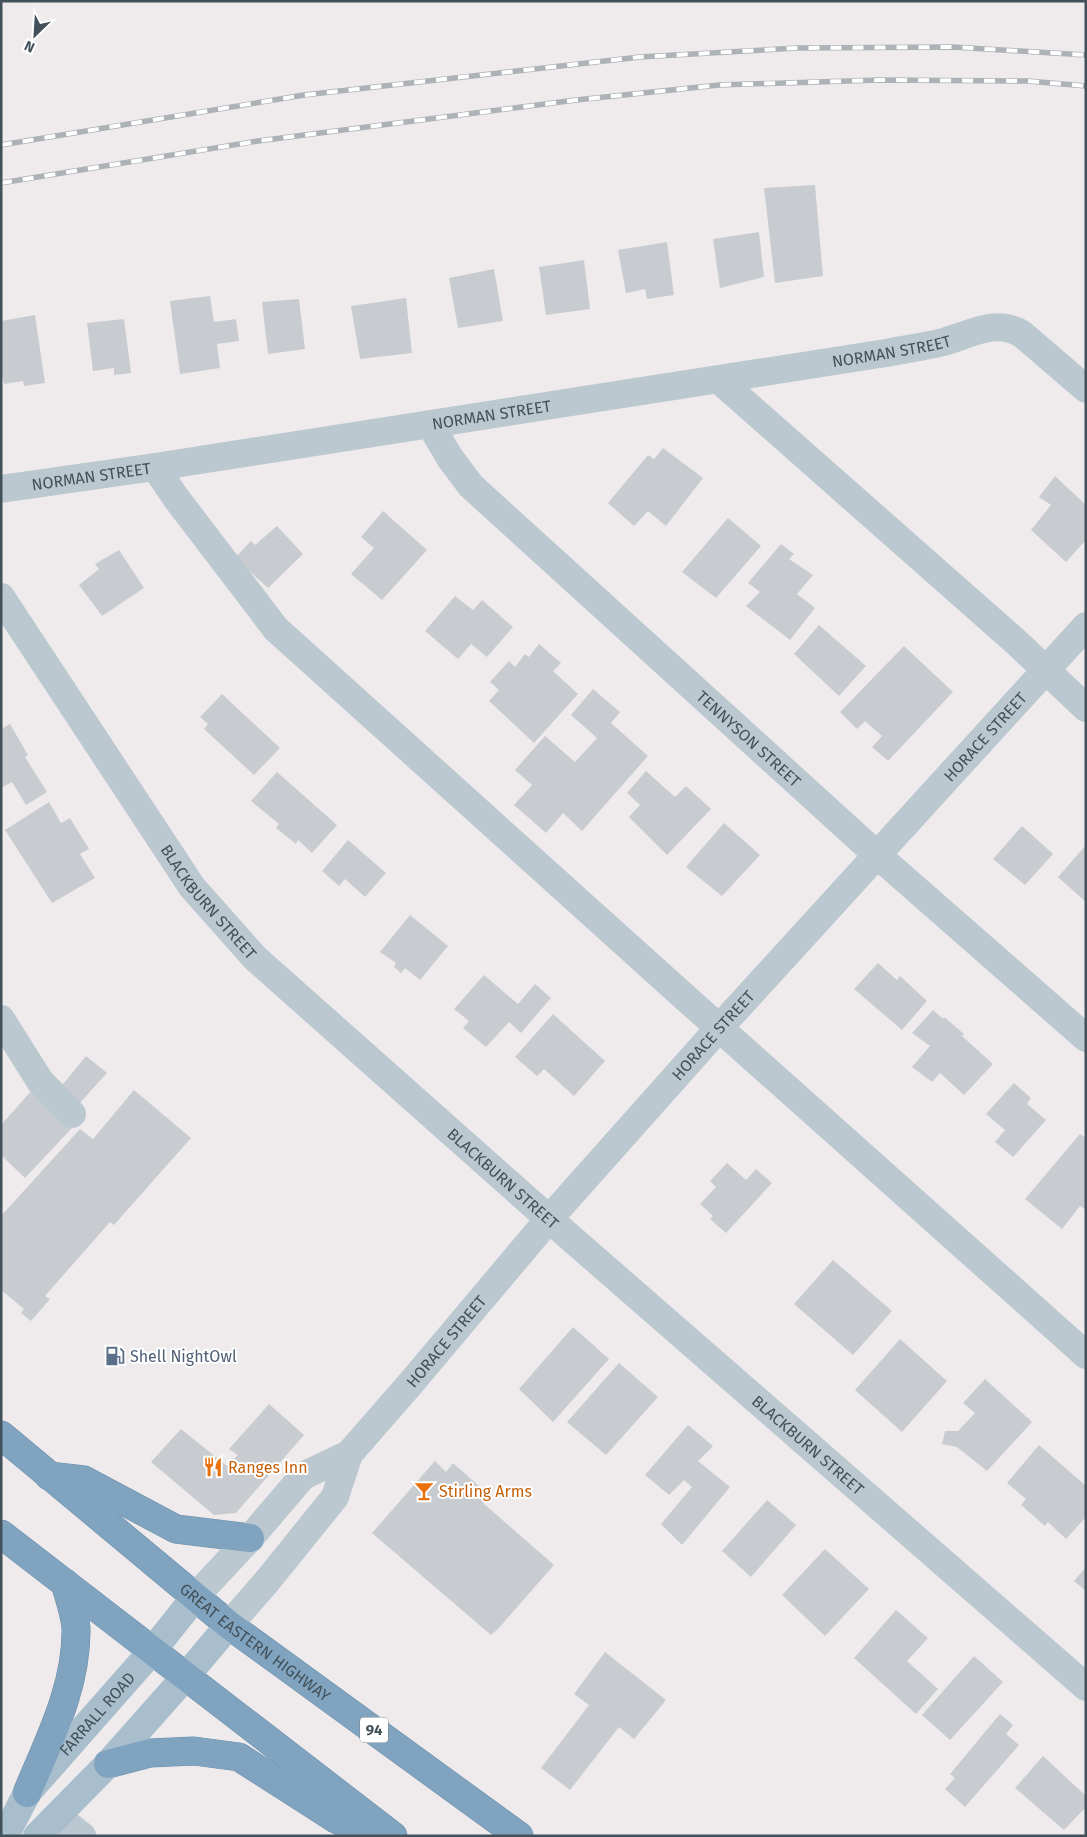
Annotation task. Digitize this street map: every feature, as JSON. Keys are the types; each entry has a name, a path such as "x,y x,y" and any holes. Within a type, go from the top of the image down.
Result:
{"highway":[{"name":"GREAT EASTERN HIGHWAY","path":"1,1436 229,1625 519,1836"},
{"path":"49,1476 84,1480 176,1529 250,1538"},
{"path":"1,1534 393,1836"},
{"path":"27,1793 64,1703 73,1669 76,1627 65,1583"},
{"path":"108,1764 150,1753 194,1751 239,1757 336,1819 371,1836"}],"main road":[{"name":"FARRALL ROAD","path":"5,1836 27,1793 153,1650 195,1597"},
{"path":"37,1836 108,1764 229,1625"}],"street":[{"name":"NORMAN STREET","path":"1,489 156,468 886,353 944,342 980,329 994,327 1014,329 1022,334 1086,389"},
{"path":"719,380 1007,635 1086,708"},
{"name":"TENNYSON STREET","path":"430,424 450,458 471,486 876,854 1086,1038"},
{"path":"156,468 176,498 276,628 719,1028 1086,1355"},
{"name":"BLACKBURN STREET","path":"1,597 192,887 255,958 549,1219 1086,1686"},
{"name":"HORACE STREET","path":"229,1625 335,1497 349,1454 549,1219 876,854 1086,626"},
{"path":"1,1019 40,1081 72,1114"},
{"name":"HORACE STREET","path":"195,1597 250,1538 302,1476 349,1454"},
{"path":"57,1816 82,1836"}],"building":[{"path":"815,185 823,276 775,283 764,188"},
{"path":"759,232 764,277 720,288 713,239"},
{"path":"667,242 674,295 647,299 645,289 626,293 618,250"},
{"path":"584,260 590,309 546,315 539,267"},
{"path":"494,269 503,321 458,328 449,278"},
{"path":"210,296 214,322 236,319 239,341 217,344 220,368 180,374 170,301"},
{"path":"406,298 412,353 360,359 351,306"},
{"path":"299,299 305,349 268,354 262,302"},
{"path":"35,315 45,383 24,386 23,381 4,384 1,369 1,321"},
{"path":"124,319 131,373 114,375 114,368 93,371 87,323"},
{"path":"663,448 703,478 666,526 648,511 634,526 608,503 648,455 654,459"},
{"path":"1055,476 1086,505 1086,540 1066,562 1031,530 1051,505 1039,497"},
{"path":"383,511 427,550 382,600 351,574 374,548 361,537"},
{"path":"728,518 761,546 716,598 682,572"},
{"path":"277,526 303,554 268,588 235,558 251,541 255,545"},
{"path":"781,544 794,554 789,559 813,575 797,594 815,608 790,640 746,606 760,592 748,583"},
{"path":"119,550 144,588 102,616 79,585 99,569 95,564"},
{"path":"455,596 473,610 482,600 513,627 487,657 471,644 458,659 425,631"},
{"path":"819,625 866,666 839,696 794,654"},
{"path":"539,644 561,663 553,671 578,694 534,743 489,701 499,690 490,682 509,661 515,667 525,654 529,657"},
{"path":"904,646 953,692 888,761 872,747 882,736 865,721 857,729 840,712"},
{"path":"593,689 620,712 611,723 648,756 582,831 563,813 546,833 514,805 532,785 515,770 545,736 575,762 597,738 571,715"},
{"path":"222,694 280,748 254,775 204,729 208,724 200,717"},
{"path":"10,724 28,755 25,757 47,792 26,805 12,782 1,788 1,729"},
{"path":"646,771 675,797 686,786 711,809 667,855 629,817 640,805 627,793"},
{"path":"277,772 337,825 312,853 298,840 296,844 276,828 279,824 251,801"},
{"path":"49,802 61,823 70,818 89,849 80,854 95,878 52,903 5,830"},
{"path":"724,823 760,855 722,896 686,867"},
{"path":"1022,826 1053,854 1025,885 993,859"},
{"path":"348,840 386,873 365,897 345,879 339,886 322,871"},
{"path":"1086,845 1086,902 1058,877"},
{"path":"410,915 448,946 420,980 405,968 401,973 394,967 396,963 380,952"},
{"path":"878,963 897,980 900,976 927,1001 902,1030 854,989"},
{"path":"484,975 518,1004 535,984 551,998 521,1033 509,1022 486,1047 463,1028 469,1021 454,1009"},
{"path":"933,1010 964,1034 962,1036 993,1064 964,1095 940,1073 932,1082 912,1067 930,1046 912,1033"},
{"path":"553,1014 605,1061 574,1096 544,1069 537,1076 515,1057"},
{"path":"86,1056 107,1073 78,1105 59,1089"},
{"path":"1014,1083 1031,1098 1027,1104 1046,1120 1013,1157 995,1142 1005,1130 986,1114"},
{"path":"32,1090 72,1128 25,1178 1,1155 1,1125"},
{"path":"134,1090 191,1138 114,1225 110,1222 45,1296 50,1299 31,1321 21,1313 24,1309 1,1290 1,1216 80,1129 93,1139"},
{"path":"1080,1134 1086,1138 1086,1210 1080,1206 1062,1229 1025,1199"},
{"path":"727,1163 746,1180 756,1169 772,1183 726,1233 710,1219 713,1216 700,1204 716,1187 710,1181"},
{"path":"833,1260 892,1311 853,1355 794,1304"},
{"path":"573,1327 609,1359 553,1422 519,1389"},
{"path":"900,1339 947,1381 902,1432 855,1390"},
{"path":"619,1363 658,1397 606,1455 567,1422"},
{"path":"985,1379 1032,1422 987,1471 957,1447 942,1444 945,1431 958,1431 975,1413 963,1403"},
{"path":"269,1404 304,1435 236,1513 214,1515 151,1462 181,1429 227,1466 238,1455 229,1449"},
{"path":"688,1425 713,1446 698,1461 730,1487 682,1545 661,1524 692,1487 684,1480 669,1495 645,1475"},
{"path":"1039,1445 1086,1486 1086,1517 1066,1539 1048,1522 1045,1526 1021,1505 1026,1499 1007,1483"},
{"path":"435,1461 446,1472 453,1463 490,1496 483,1503 554,1565 491,1635 372,1533"},
{"path":"767,1500 796,1525 751,1577 722,1551"},
{"path":"825,1549 869,1589 825,1636 782,1595"},
{"path":"1086,1567 1086,1591 1074,1581"},
{"path":"896,1610 928,1638 907,1661 938,1689 916,1714 854,1658"},
{"path":"605,1652 666,1700 634,1739 619,1727 570,1790 541,1768 589,1705 574,1694"},
{"path":"974,1656 1003,1682 950,1740 922,1715"},
{"path":"1000,1714 1013,1725 1006,1734 1019,1745 965,1807 945,1789 955,1778 950,1774"},
{"path":"1043,1756 1086,1796 1086,1807 1064,1830 1015,1788"}],"railway":[{"path":"1,145 304,95 640,57 797,48 953,47 1086,55"},
{"path":"1,183 258,141 576,100 719,85 879,80 1028,81 1086,86"}],"place":[{"name":"Shell NightOwl","path":"115,1356"},
{"name":"Ranges Inn","path":"213,1467"},
{"name":"Stirling Arms","path":"424,1491"}]}
